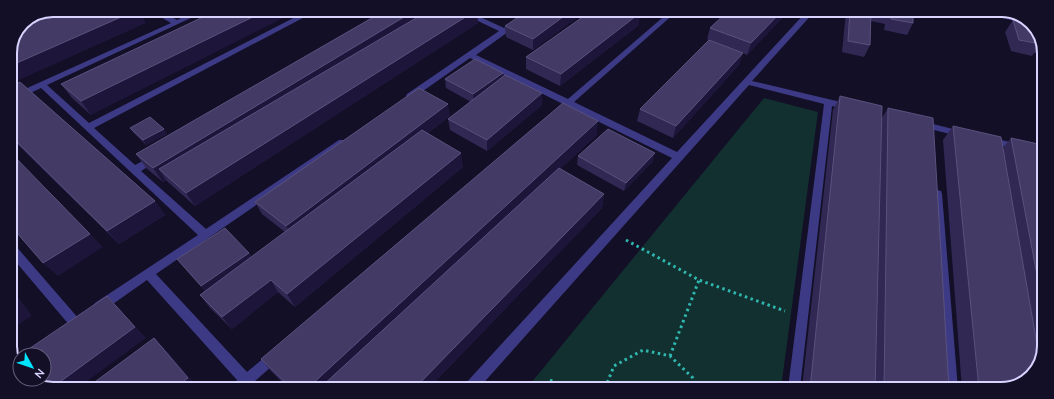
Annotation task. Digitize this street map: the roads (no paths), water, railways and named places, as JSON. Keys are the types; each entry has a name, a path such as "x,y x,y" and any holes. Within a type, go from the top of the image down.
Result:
{"street":[{"path":"165,17 177,23"},
{"path":"17,96 190,17"},
{"path":"89,127 300,17"},
{"path":"474,17 505,31"},
{"path":"399,103 525,17"},
{"path":"550,119 667,17"},
{"path":"475,382 805,17"},
{"path":"470,55 679,157"},
{"path":"746,82 858,109"},
{"path":"42,85 205,235"},
{"path":"795,382 828,102"},
{"path":"910,121 932,131 973,136 1037,152"},
{"path":"93,311 348,138"},
{"path":"135,170 162,154"},
{"path":"936,182 951,382"},
{"path":"17,256 75,323"},
{"path":"148,274 242,382"},
{"path":"248,382 281,350"}]}
